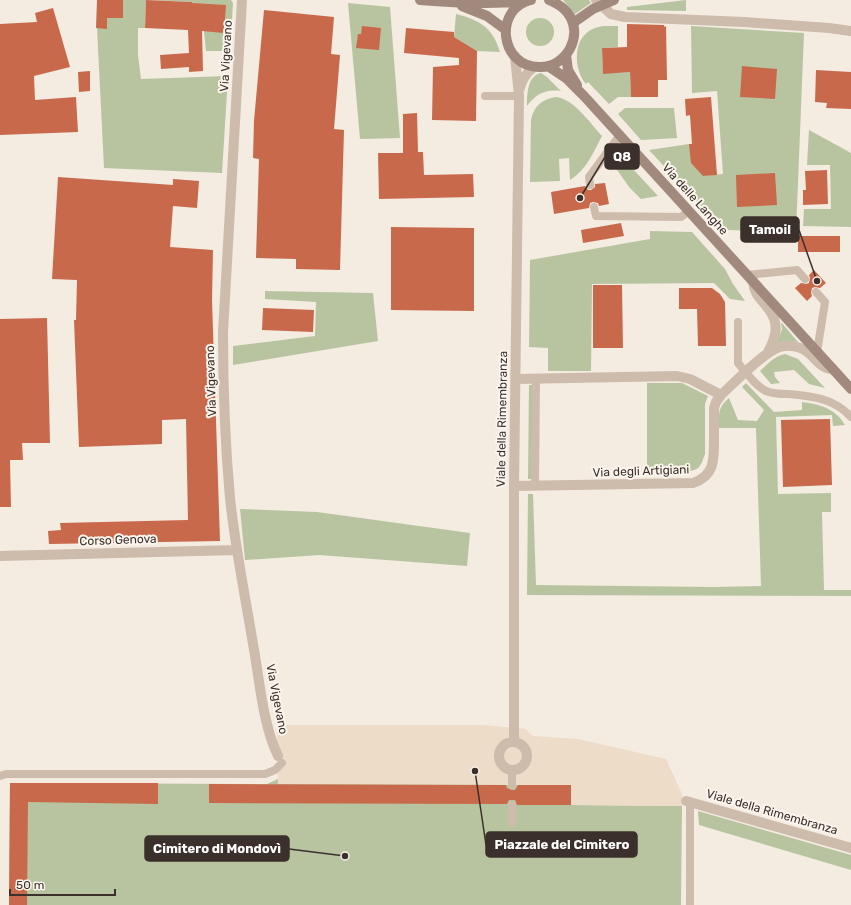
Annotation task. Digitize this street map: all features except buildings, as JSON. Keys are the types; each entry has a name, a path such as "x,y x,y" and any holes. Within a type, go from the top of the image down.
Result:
{"main road":[{"path":"420,0 452,3 504,3 529,0"},
{"path":"529,0 519,5 512,12 508,21 506,38 508,47 515,56 526,64 534,67 548,66 561,60 570,50 574,37 573,24 568,13 559,4 549,0"},
{"path":"573,24 598,2 614,0"},
{"path":"452,3 487,16 506,30"},
{"name":"Via delle Langhe","path":"566,55 568,70 584,96"},
{"name":"Via delle Langhe","path":"548,66 566,78 584,96 851,390"}],"street":[{"name":"Via Vigevano","path":"242,0 223,337 228,471 237,550 265,712 272,744 280,760"},
{"path":"598,2 612,14 625,16 724,20 851,31"},
{"path":"515,56 519,96"},
{"path":"519,96 524,78 534,67"},
{"name":"Viale della Rimembranza","path":"514,742 514,486 519,96"},
{"name":"Via degli Artigiani","path":"750,278 756,294 770,310 775,322 775,337 767,354"},
{"name":"Via degli Artigiani","path":"514,486 697,482 705,477 712,467 714,459 714,408 716,402 721,395 767,354 784,346 796,347 807,352 822,367 833,369"},
{"path":"516,379 676,376 690,379 721,395"},
{"name":"Corso Genova","path":"0,556 237,550"},
{"path":"514,742 523,747 527,757 522,766 512,770 507,769 503,765 500,761 499,755 500,750 504,746 508,743 514,742"},
{"name":"Viale della Rimembranza","path":"688,802 851,848"}],"lane":[{"path":"485,96 519,96"},
{"path":"590,185 589,177 620,135"},
{"path":"594,207 596,216 681,217 689,211"},
{"path":"750,278 797,270 805,279"},
{"path":"816,292 825,302 817,352"},
{"path":"738,322 738,362 758,385 767,392 818,398 837,406 851,417"},
{"path":"535,486 536,378"},
{"path":"0,776 6,774 265,774 275,770 280,760"},
{"path":"512,770 512,785"},
{"path":"688,802 690,905"},
{"path":"512,804 512,824"}],"green space":[{"path":"97,0 146,0 145,28 138,28 138,55 141,79 228,76 222,173 104,168"},
{"path":"151,0 231,0 233,3 230,51 206,51 204,31 191,30 192,2"},
{"path":"563,0 589,0 591,3 575,14"},
{"path":"686,0 686,11 627,10 627,7"},
{"path":"348,3 390,7 400,138 360,139"},
{"path":"456,14 479,22 484,26 494,37 500,52 477,51 454,37"},
{"path":"540,18 550,22 554,32 550,42 540,46 530,42 526,32 530,22"},
{"path":"601,26 618,26 618,47 602,48 603,73 630,72 631,97 618,97 609,104 588,82 586,84 582,78 577,62 577,53 582,38 587,32"},
{"path":"691,26 804,33 796,232 728,230 719,226 649,150 689,144 703,176 723,174 717,91 692,93"},
{"path":"541,73 561,91 541,93 537,95 527,106 530,82 536,75"},
{"path":"556,97 569,102 575,107 587,118 602,136 585,166 570,180 569,158 559,159 560,181 530,182 532,115 539,104 543,101"},
{"path":"625,108 674,108 677,138 641,140 618,114"},
{"path":"809,130 851,153 851,227 803,226 804,209 831,209 830,165 807,165"},
{"path":"618,153 658,196 641,199 629,187 613,164"},
{"path":"650,231 692,232 725,269 745,301 730,299 714,283 592,284 591,371 548,371 548,348 529,347 530,260 650,239"},
{"path":"265,291 373,293 378,341 233,365 233,346 315,336 316,302 265,299"},
{"path":"781,322 798,342 785,341 777,343 782,329"},
{"path":"785,354 798,359 825,388 809,384 794,370 774,372 775,377 780,383 771,384 760,371 774,358"},
{"path":"647,383 682,383 708,396 705,404 705,454 698,468 688,472 647,473"},
{"path":"746,383 774,412 802,410 802,402 809,403 832,411 845,425 833,426 832,415 776,417 778,494 831,493 831,512 822,512 824,590 851,590 851,596 527,595 528,494 533,494 536,585 714,587 761,586 756,428 719,428 719,415 722,405 729,398 738,420 757,421 764,410 742,387"},
{"path":"529,385 533,385 533,479 528,479"},
{"path":"240,509 317,512 470,533 467,566 319,555 245,560"},
{"path":"280,778 315,784 571,785 571,805 682,806 681,905 9,905 10,783 267,784"},
{"path":"698,811 851,855 851,870 699,825"}],"shaded area":[{"path":"277,725 482,725 526,729 533,736 578,739 666,759 682,794 682,806 571,805 571,785 278,784"}],"place":[{"name":"Q8","path":"580,198"},
{"name":"Tamoil","path":"817,281"},
{"name":"Piazzale del Cimitero","path":"475,771"},
{"name":"Cimitero di Mondovì","path":"345,856"}]}
